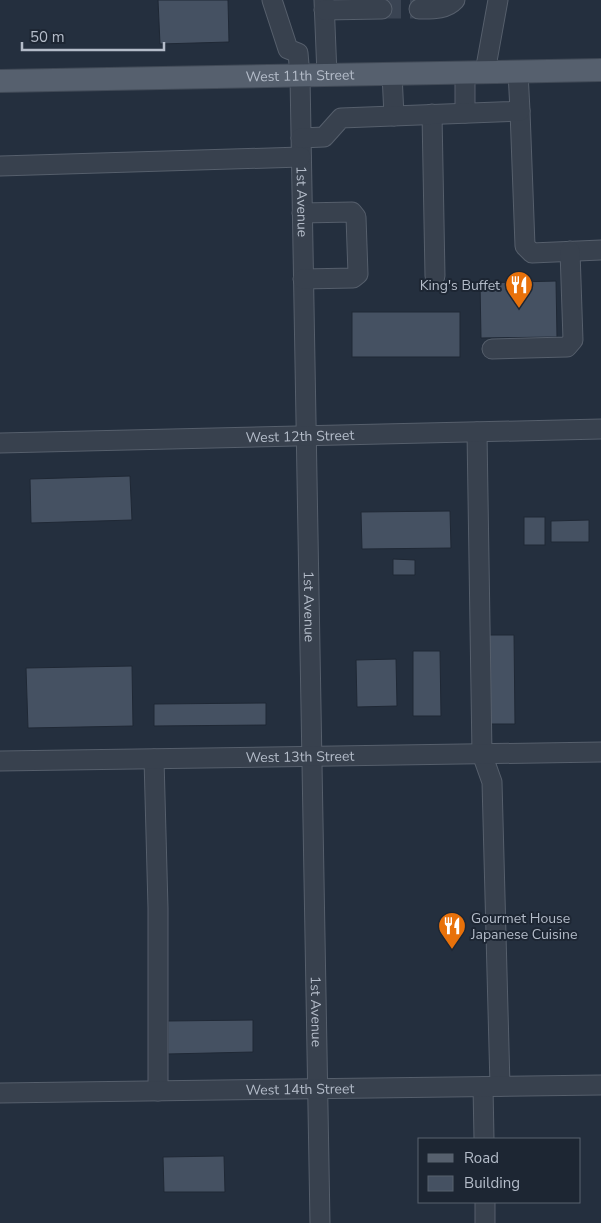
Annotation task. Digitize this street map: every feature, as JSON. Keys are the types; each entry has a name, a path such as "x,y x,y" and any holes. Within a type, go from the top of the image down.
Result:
{"main road":[{"name":"West 11th Street","path":"0,81 601,70"}],"street":[{"name":"1st Avenue","path":"272,0 288,48 298,53 300,76 320,1223"},
{"path":"420,9 440,8 452,4 456,0"},
{"path":"466,113 475,73 498,0"},
{"path":"327,75 324,5 382,9"},
{"path":"518,72 524,246 532,252 601,250"},
{"path":"392,74 394,116"},
{"path":"301,138 324,137 341,118 520,111"},
{"path":"432,114 435,276"},
{"path":"0,166 301,157"},
{"path":"302,213 352,212 356,217 358,274 353,278 304,279"},
{"path":"492,349 567,347 573,340 570,251"},
{"name":"West 12th Street","path":"0,442 601,429"},
{"path":"477,432 482,754 492,782 491,1086 484,1138"},
{"name":"West 13th Street","path":"0,761 601,752"},
{"path":"154,759 158,908 158,1091"},
{"name":"West 14th Street","path":"0,1093 601,1085"},
{"path":"485,1203 485,1223"}],"building":[{"path":"158,0 228,0 229,42 160,44"},
{"path":"556,281 557,337 481,338 480,283"},
{"path":"352,312 460,312 460,357 352,357"},
{"path":"130,476 132,520 31,523 30,479"},
{"path":"450,511 451,548 362,549 361,512"},
{"path":"524,517 545,517 545,545 524,545"},
{"path":"589,520 589,542 551,542 551,521"},
{"path":"393,559 415,560 415,575 393,575"},
{"path":"486,635 514,635 515,724 487,724"},
{"path":"413,651 440,651 441,716 413,716"},
{"path":"396,659 397,706 357,707 356,660"},
{"path":"132,666 133,726 28,728 26,668"},
{"path":"266,703 266,725 154,726 154,704"},
{"path":"253,1020 253,1052 168,1054 168,1021"},
{"path":"224,1156 225,1192 164,1192 163,1157"}],"tunnel":[{"path":"382,9 419,9"}],"place":[{"name":"King's Buffet","path":"519,309"},
{"name":"Gourmet House Japanese Cuisine","path":"452,950"}]}
